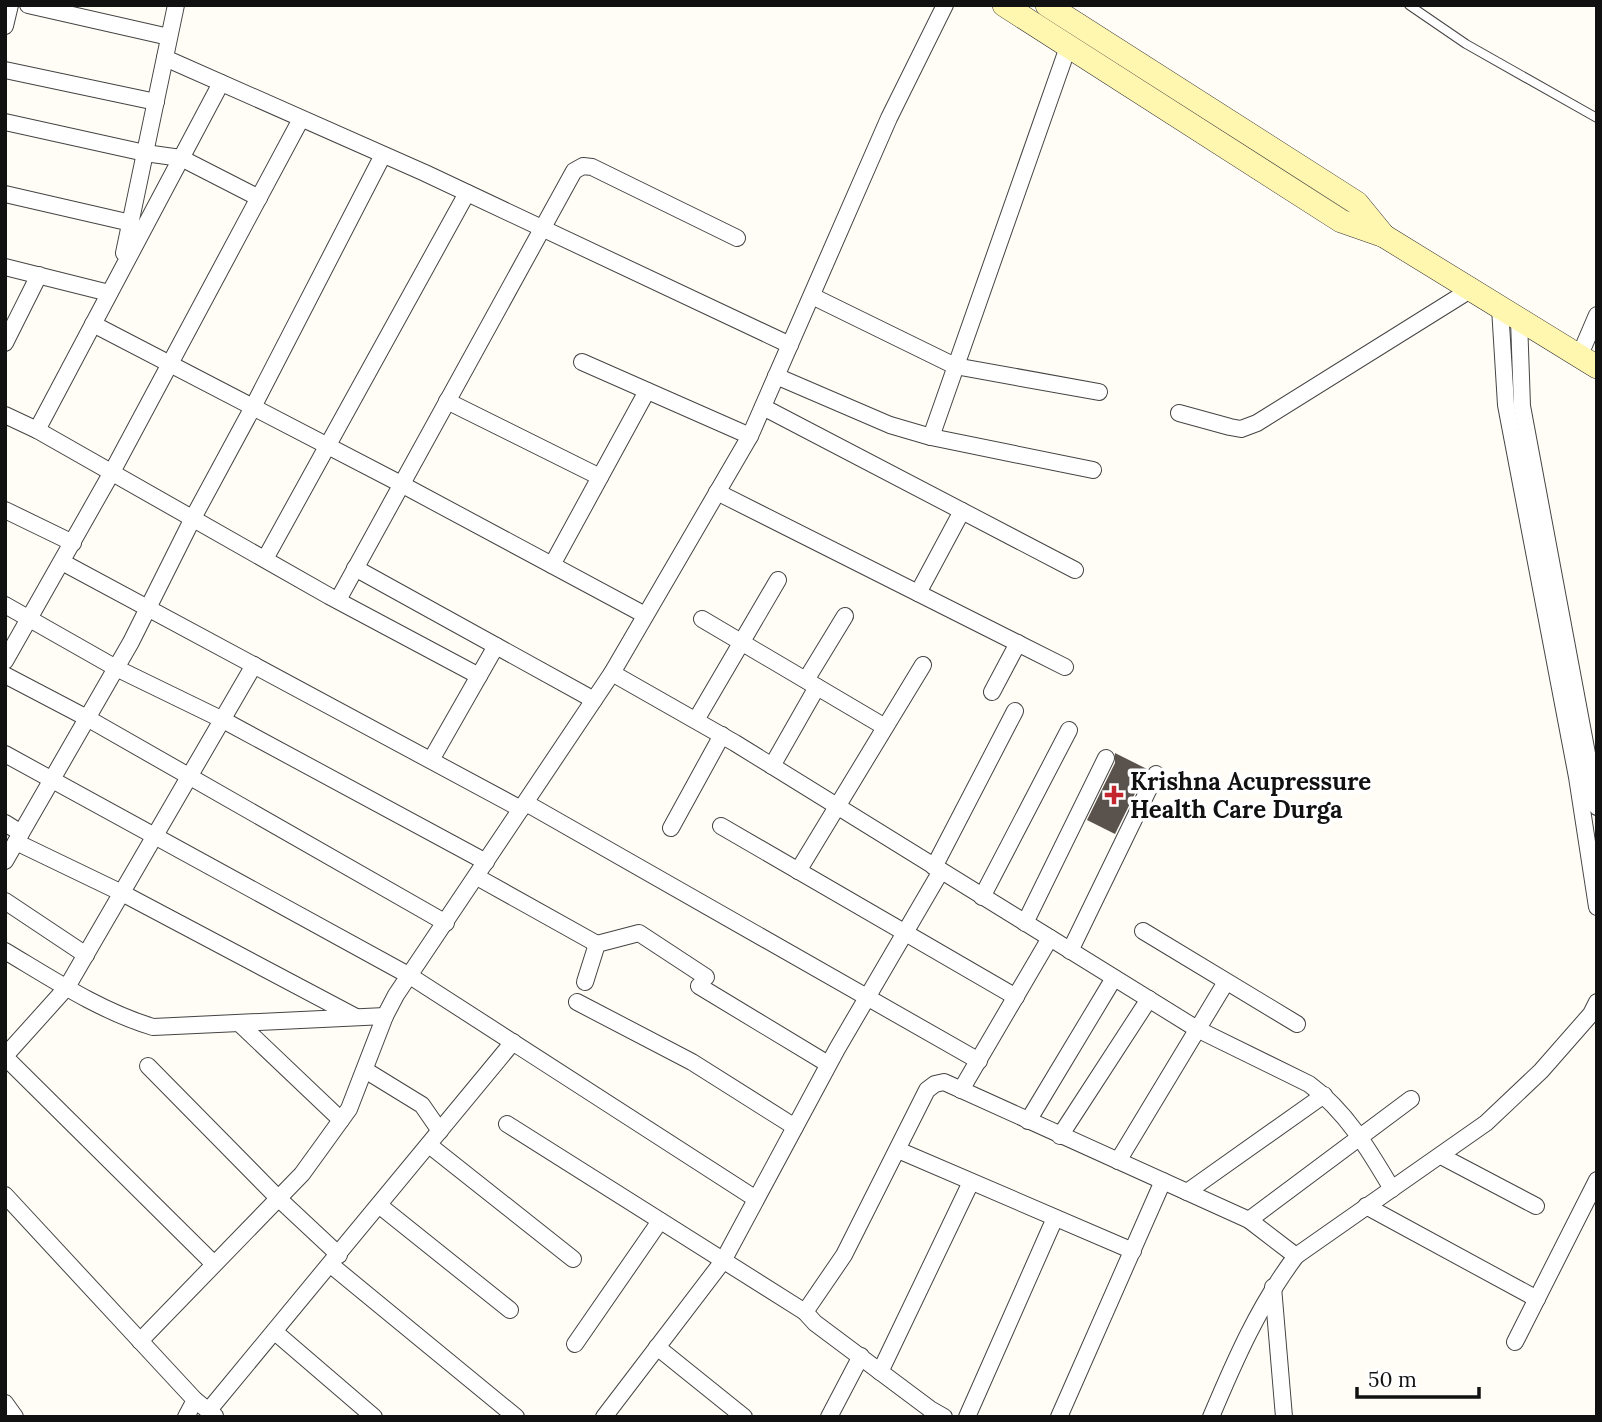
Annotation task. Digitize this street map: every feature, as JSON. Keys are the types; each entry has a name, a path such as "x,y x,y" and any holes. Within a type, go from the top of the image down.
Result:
{"main road":[{"path":"1004,5 1341,221 1384,236 1588,362"},
{"path":"1047,5 1357,203 1384,236"}],"street":[{"path":"5,26 10,5"},
{"path":"28,5 169,37"},
{"path":"120,271 176,5"},
{"path":"140,1341 302,1174 349,1109 385,1016 612,673 750,436 889,118 945,5"},
{"path":"931,437 1068,47"},
{"path":"165,58 467,193 790,345"},
{"path":"5,70 156,103"},
{"path":"37,430 221,83"},
{"path":"5,661 112,472 301,119"},
{"path":"5,122 145,153 181,158 259,198"},
{"path":"5,861 116,668 383,155"},
{"path":"338,600 574,171 583,166 592,167 737,238"},
{"path":"265,559 467,193"},
{"path":"5,194 131,223"},
{"path":"5,267 109,293"},
{"path":"5,344 39,275"},
{"path":"1179,413 1241,429 1257,423 1470,290"},
{"path":"812,296 956,366 1100,392"},
{"path":"1510,314 1521,406 1597,807"},
{"path":"1510,314 1506,405 1577,777 1597,907"},
{"path":"1588,362 1597,315"},
{"path":"93,324 645,615"},
{"path":"582,362 750,436"},
{"path":"776,376 890,425 931,437 1093,470"},
{"path":"552,565 647,391"},
{"path":"447,401 600,477"},
{"path":"763,407 1075,570"},
{"path":"5,415 37,430 338,600 479,676"},
{"path":"717,492 1065,667"},
{"path":"5,510 73,543"},
{"path":"918,593 962,511"},
{"path":"62,562 431,761 524,806 979,1061"},
{"path":"355,568 594,700"},
{"path":"696,720 778,579"},
{"path":"5,605 116,668 223,720 486,862"},
{"path":"772,766 845,616"},
{"path":"702,619 885,727"},
{"path":"992,692 1018,643"},
{"path":"431,761 496,646"},
{"path":"214,1264 7,1051 67,987 254,665"},
{"path":"798,870 923,665"},
{"path":"612,673 722,735 1198,1029 1309,1084 1324,1095 1361,1137 1392,1189"},
{"path":"5,675 87,718 446,923"},
{"path":"612,1414 657,1347 723,1261 828,1064 905,932 1015,712"},
{"path":"982,897 1069,730"},
{"path":"671,828 722,735"},
{"path":"5,754 410,976 756,1199"},
{"path":"1025,923 1106,758"},
{"path":"1070,951 1156,774"},
{"path":"5,824 19,838 358,1018"},
{"path":"721,826 1016,997"},
{"path":"477,877 597,944 639,933 703,982 828,1064"},
{"path":"5,901 86,955"},
{"path":"1143,931 1297,1024"},
{"path":"961,1090 1050,939"},
{"path":"585,982 597,944"},
{"path":"5,951 121,1015 153,1027 385,1016"},
{"path":"1028,1121 1114,978"},
{"path":"1118,1161 1226,982"},
{"path":"1060,1136 1149,999"},
{"path":"577,1002 692,1062 795,1127"},
{"path":"1211,1417 1238,1353 1273,1287 1296,1256 1486,1123 1541,1071 1595,1011"},
{"path":"240,1024 341,1120"},
{"path":"186,1417 207,1409 275,1332 513,1042"},
{"path":"148,1066 335,1260 516,1417"},
{"path":"365,1070 422,1105 440,1131"},
{"path":"805,1312 845,1255 927,1090 944,1082 1249,1220 1296,1256"},
{"path":"1187,1192 1324,1095"},
{"path":"1249,1220 1411,1099"},
{"path":"507,1124 805,1312 815,1323 933,1414"},
{"path":"429,1145 573,1259"},
{"path":"898,1150 1133,1251"},
{"path":"1441,1156 1536,1206"},
{"path":"1515,1342 1597,1180"},
{"path":"1059,1417 1163,1181"},
{"path":"880,1372 971,1182"},
{"path":"8,1200 207,1409"},
{"path":"380,1206 510,1310"},
{"path":"1366,1206 1537,1299"},
{"path":"967,1417 1055,1218"},
{"path":"575,1344 660,1221"},
{"path":"1273,1287 1284,1417"},
{"path":"275,1332 374,1417"},
{"path":"657,1347 744,1417"},
{"path":"829,1417 861,1356"},
{"path":"5,1404 15,1417"}],"lane":[{"path":"1409,5 1466,44 1597,118"}],"building":[{"path":"1115,753 1147,769 1115,834 1087,820 1115,763"}],"place":[{"name":"Krishna Acupressure Health Care Durga","path":"1114,795"}]}
